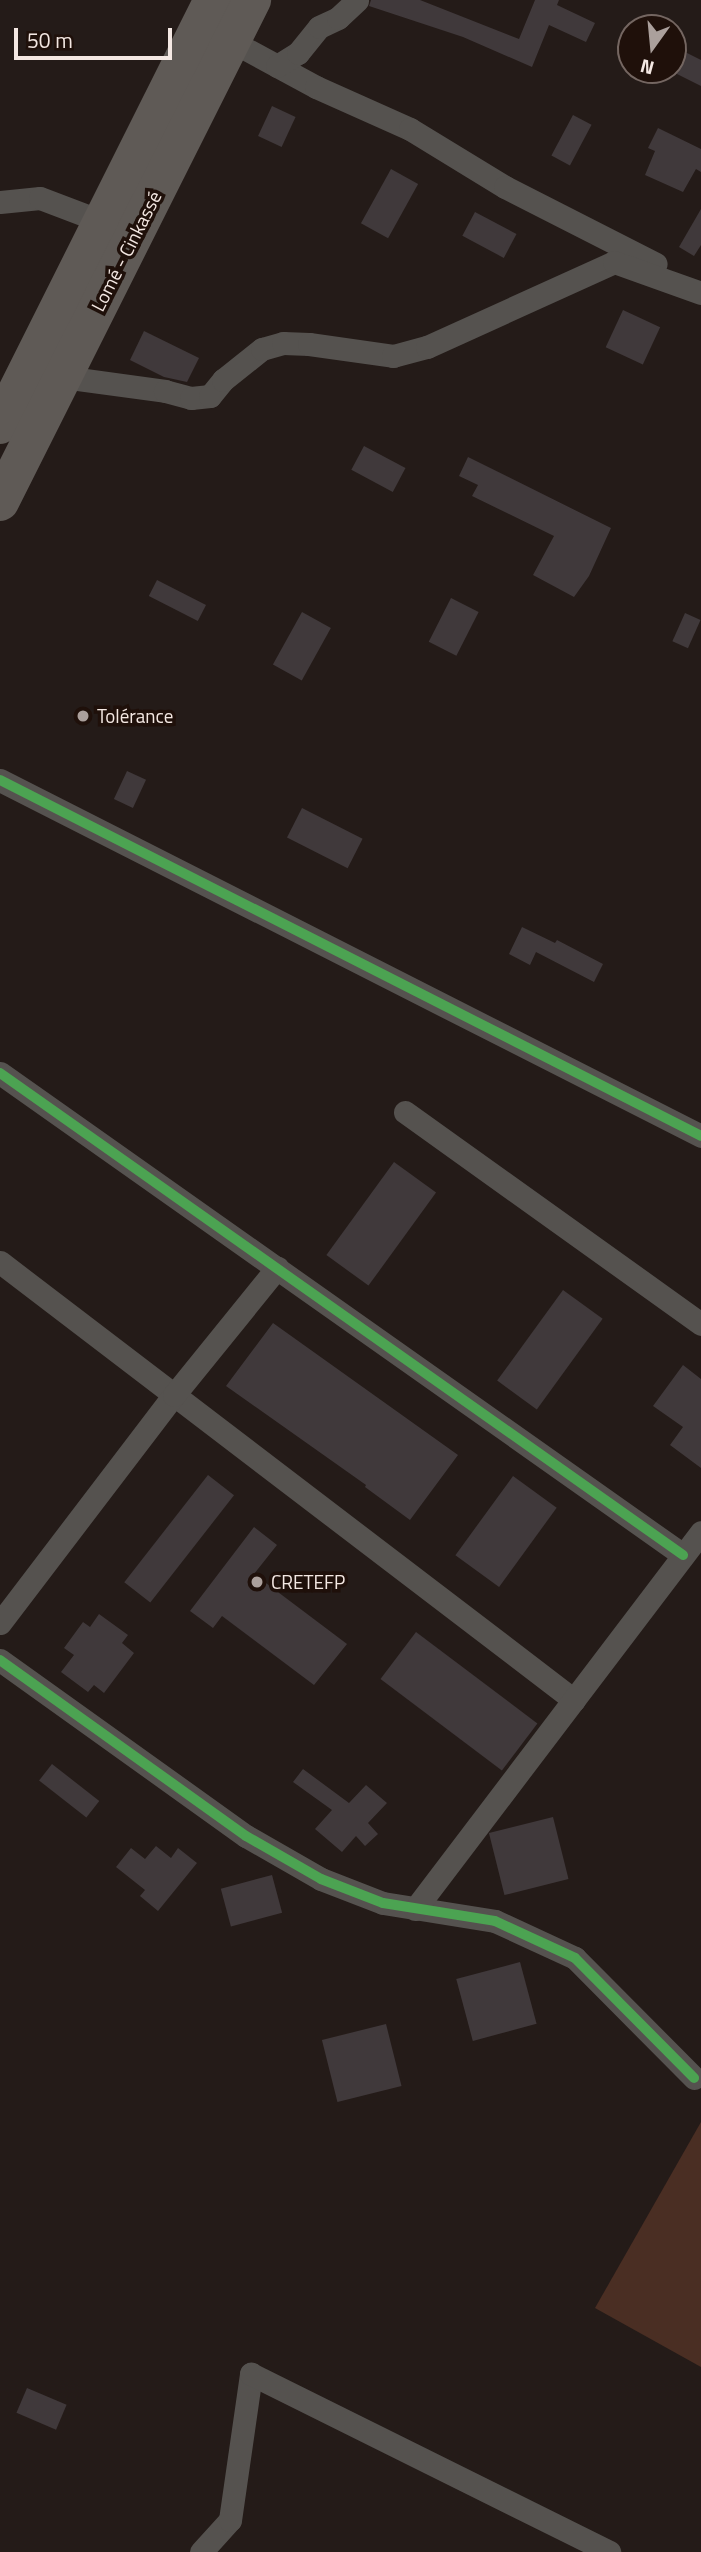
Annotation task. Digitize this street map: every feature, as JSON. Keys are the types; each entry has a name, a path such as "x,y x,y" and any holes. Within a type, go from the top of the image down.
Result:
{"highway":[{"name":"Lomé - Cinkassé","path":"0,502 63,377 118,229 215,22 252,0"},
{"name":"Lomé - Cinkassé","path":"0,425 118,229"}],"street":[{"path":"277,66 298,53 319,27 338,18 357,0"},
{"path":"215,22 277,66 410,129 506,187 701,290"},
{"path":"0,202 40,198 118,229"},
{"path":"63,377 165,391 191,398 210,396 223,380 262,349 282,343 309,344 393,356 427,347 614,262 701,290"},
{"path":"0,780 701,1136"},
{"path":"0,1073 683,1555"},
{"path":"405,1112 701,1324"},
{"path":"0,1262 574,1700"},
{"path":"0,1623 174,1395 277,1268"},
{"path":"415,1909 701,1532"},
{"path":"0,1660 246,1836 321,1879 383,1903 495,1921 575,1958 694,2078"},
{"path":"201,2552 230,2519 251,2374 609,2552"}],"shaded area":[{"path":"701,2122 701,2367 595,2308"}],"building":[{"path":"371,0 420,0 519,39 535,0 559,0 557,5 595,23 586,42 549,25 532,67 463,37 369,6"},
{"path":"687,53 701,60 701,86 687,79"},
{"path":"272,106 296,117 282,147 258,136"},
{"path":"573,115 592,125 570,165 551,156"},
{"path":"658,128 701,149 701,172 696,169 683,192 645,175 655,151 648,148"},
{"path":"391,169 418,184 388,238 361,223"},
{"path":"701,209 701,245 694,256 679,247"},
{"path":"475,212 516,234 504,258 462,236"},
{"path":"623,310 660,327 643,364 606,347"},
{"path":"144,331 199,358 187,382 164,377 130,360"},
{"path":"364,446 405,468 393,492 351,470"},
{"path":"468,457 611,528 589,576 574,597 533,575 554,536 472,496 478,485 459,476"},
{"path":"157,580 206,605 198,621 149,596"},
{"path":"451,598 479,612 456,656 429,642"},
{"path":"302,612 331,628 302,680 273,664"},
{"path":"685,613 701,620 688,648 672,641"},
{"path":"127,771 146,780 133,808 114,799"},
{"path":"302,808 363,839 348,868 287,837"},
{"path":"522,927 555,943 557,940 603,964 594,982 536,952 530,965 509,954"},
{"path":"394,1162 436,1193 368,1286 326,1255"},
{"path":"563,1290 603,1319 537,1409 497,1381"},
{"path":"273,1323 458,1455 410,1520 365,1487 366,1485 226,1386"},
{"path":"683,1365 701,1379 701,1468 670,1445 683,1427 653,1406"},
{"path":"208,1475 234,1495 150,1602 124,1582"},
{"path":"513,1476 557,1508 499,1587 455,1555"},
{"path":"254,1527 277,1545 254,1574 347,1644 314,1685 222,1616 213,1628 190,1611"},
{"path":"99,1614 128,1635 122,1643 134,1653 104,1693 94,1685 88,1692 61,1672 74,1655 64,1648 83,1622 90,1627"},
{"path":"416,1632 537,1723 502,1771 380,1679"},
{"path":"52,1764 99,1801 86,1817 39,1781"},
{"path":"303,1769 349,1803 366,1785 387,1803 368,1823 378,1834 365,1846 356,1836 342,1852 315,1829 332,1810 293,1782"},
{"path":"553,1817 568,1879 504,1895 489,1833"},
{"path":"156,1846 171,1858 178,1848 197,1863 158,1911 140,1896 145,1890 116,1867 131,1848 145,1859"},
{"path":"272,1875 282,1913 231,1926 221,1889"},
{"path":"520,1962 537,2024 473,2041 456,1979"},
{"path":"386,2024 401,2086 337,2102 322,2040"},
{"path":"27,2388 67,2405 56,2430 16,2413"}],"cycle path":[{"path":"0,780 701,1136"},
{"path":"0,1073 683,1555"},
{"path":"0,1660 246,1836 321,1879 383,1903 495,1921 575,1958 694,2078"}],"place":[{"name":"Tolérance","path":"83,716"},
{"name":"CRETEFP","path":"257,1582"}]}
